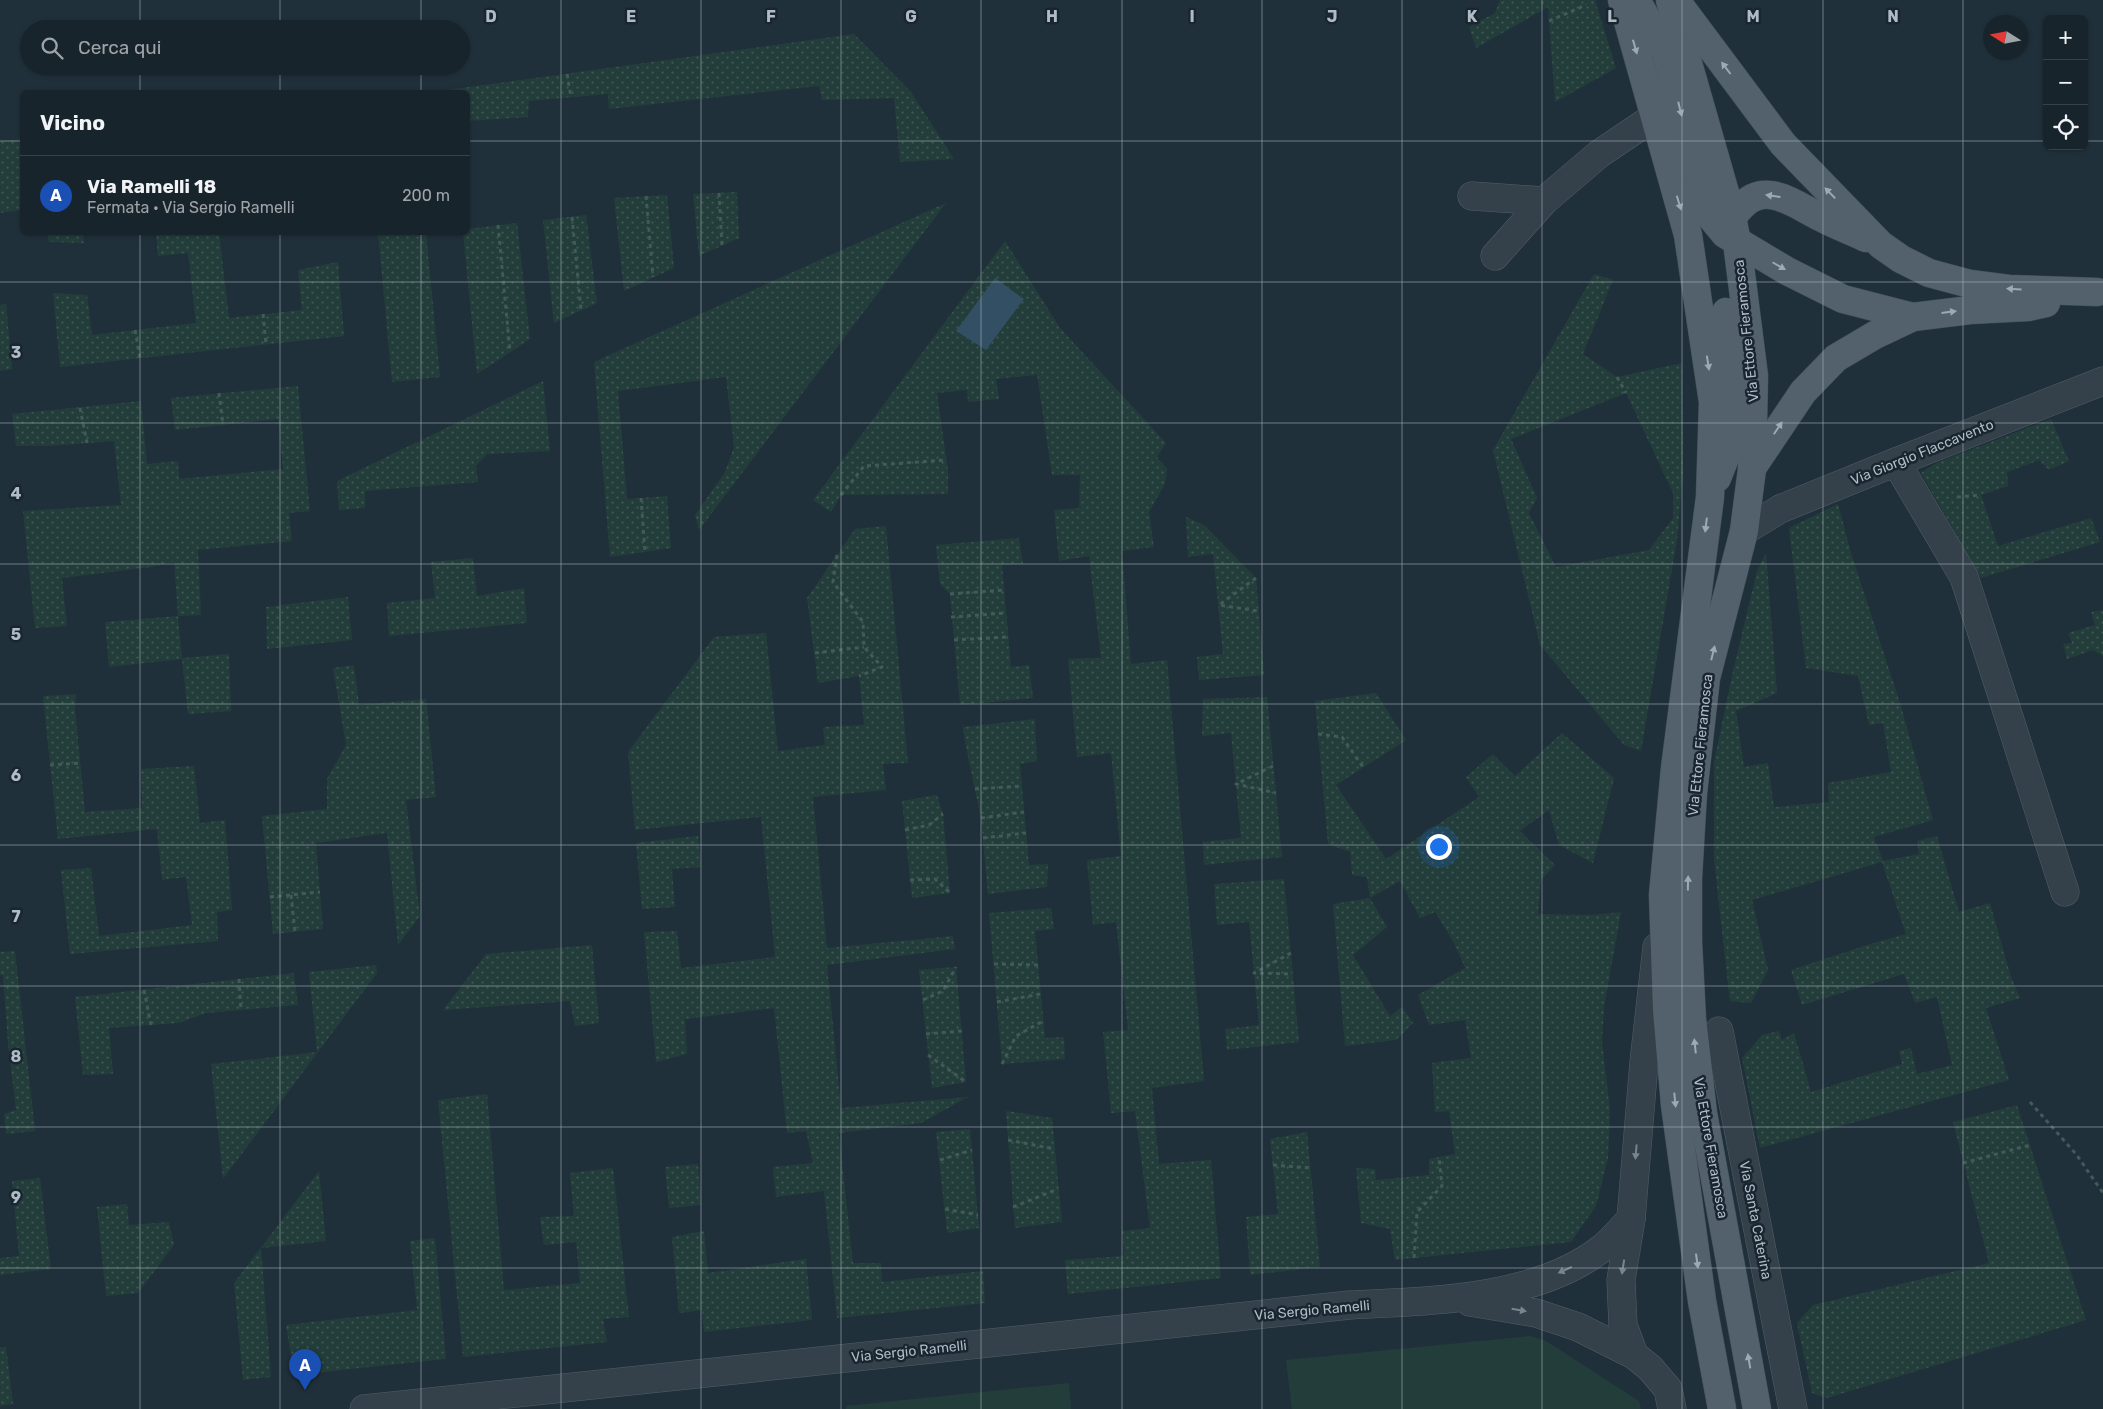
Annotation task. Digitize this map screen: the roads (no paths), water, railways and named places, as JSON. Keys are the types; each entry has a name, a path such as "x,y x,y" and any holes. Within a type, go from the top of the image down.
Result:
{"main road":[{"name":"Via Ettore Fieramosca","path":"1622,0 1688,235 1713,402 1710,497 1675,768 1663,894 1667,1010 1675,1105 1702,1301 1722,1409"},
{"path":"1636,0 1666,52 1706,211 1787,271 1843,299 1913,317"},
{"name":"Via Ettore Fieramosca","path":"1670,0 1731,231 1754,376 1752,469 1744,531 1706,678 1693,793 1688,878 1688,942 1692,1019 1703,1113 1757,1409"},
{"path":"1676,0 1783,144 1881,245"},
{"path":"1710,497 1732,440 1732,359 1721,268 1731,231 1747,200 1757,195 1778,195 1829,222 1881,245 1902,259 1929,273 1970,284 2009,289 2100,291"},
{"path":"1752,469 1802,392 1836,358 1875,335 1913,317 1970,310 2028,307 2100,291"}],"street":[{"path":"1495,256 1544,201 1599,154 1654,117"},
{"path":"1472,196 1544,201"},
{"name":"Via Giorgio Flaccavento","path":"1744,531 1780,510 1896,462 2103,381"},
{"path":"1896,462 1964,577 2065,892"},
{"path":"1634,1355 1623,1325 1621,1280 1630,1219 1644,1062 1663,894"},
{"name":"Via Santa Caterina","path":"1719,1031 1792,1409"},
{"path":"1454,1299 1517,1286 1567,1270 1602,1248 1630,1219"},
{"path":"1454,1299 1536,1313 1578,1327 1634,1355 1650,1368 1668,1389 1672,1409"},
{"name":"Via Sergio Ramelli","path":"364,1409 1350,1305 1454,1299"}],"water":[{"path":"995,278 1024,299 986,350 956,331"}],"place":[{"name":"Via Ramelli 18","path":"305,1390"}]}
